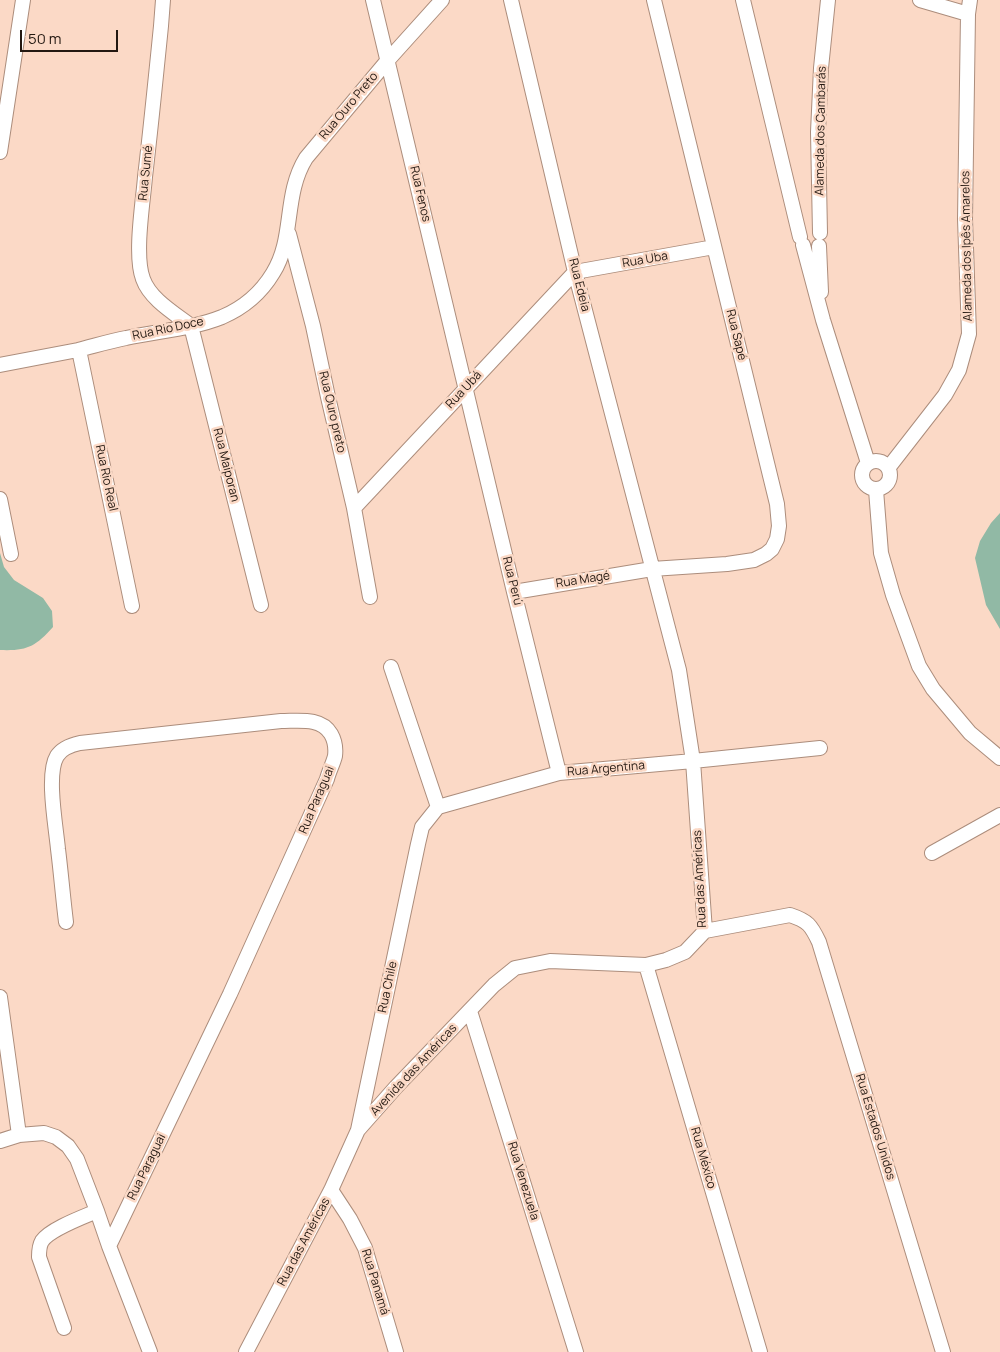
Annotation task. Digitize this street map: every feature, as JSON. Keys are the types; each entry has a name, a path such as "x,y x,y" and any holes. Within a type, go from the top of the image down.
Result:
{"street":[{"path":"0,152 23,0"},
{"name":"Rua Sumé","path":"163,0 139,259 143,278 150,291 191,326"},
{"name":"Rua Fenos","path":"373,0 466,388"},
{"name":"Rua Ouro Preto","path":"287,228 293,188 303,163 388,60 442,0"},
{"name":"Rua Edeia","path":"511,0 575,272 652,569"},
{"name":"Rua Sapé","path":"652,569 727,564 754,560 772,549 777,539 779,526 777,504 654,0"},
{"path":"743,0 823,320 868,463"},
{"name":"Alameda dos Cambarás","path":"823,320 818,132 821,68 828,0"},
{"path":"920,0 969,7"},
{"name":"Alameda dos Ipês Amarelos","path":"876,490 887,484 891,473 889,467 945,395 959,370 969,334 965,219 969,7"},
{"name":"Rua Rio Doce","path":"0,365 191,326 221,317 242,306 257,294 273,274 282,255 287,228"},
{"name":"Rua Ouro preto","path":"287,228 313,326 354,508 370,597"},
{"path":"802,241 811,249 820,239"},
{"name":"Rua Uba","path":"575,272 714,247"},
{"name":"Rua Ubá","path":"354,508 575,272"},
{"name":"Rua Maiporan","path":"191,326 261,605"},
{"name":"Rua Rio Real","path":"79,350 132,606"},
{"name":"Rua Perú","path":"466,388 559,773"},
{"path":"889,467 879,461 868,463 864,468 862,480 870,488 876,490 881,553 893,595 919,666 933,689 959,721 970,733 1000,758"},
{"path":"0,499 11,554"},
{"name":"Rua Magé","path":"514,592 652,569"},
{"name":"Rua das Américas","path":"470,1011 494,985 515,968 550,961 646,965 666,960 685,952 705,931 693,761 679,670 652,569"},
{"path":"391,667 438,807"},
{"name":"Rua Paraguai","path":"66,922 52,790 53,766 56,757 69,745 281,721 314,721 329,730 335,741 335,756 327,779 230,994 109,1246"},
{"name":"Rua Argentina","path":"438,807 559,773 820,748"},
{"name":"Rua Chile","path":"358,1130 422,827 438,807"},
{"path":"932,853 1000,815"},
{"name":"Rua Estados Unidos","path":"705,931 790,915 802,919 812,927 943,1352"},
{"name":"Rua México","path":"646,965 760,1352"},
{"path":"0,997 19,1136"},
{"name":"Avenida das Américas","path":"358,1130 396,1087 470,1011"},
{"name":"Rua Venezuela","path":"470,1011 576,1352"},
{"name":"Rua das Américas","path":"246,1352 331,1190 358,1130"},
{"path":"0,1141 19,1136 44,1133 56,1137 68,1146 77,1159 150,1352"},
{"name":"Rua Panamá","path":"331,1190 350,1219 365,1248 396,1352"},
{"path":"64,1328 39,1257 39,1248 42,1242 56,1230 97,1211"}],"green space":[{"path":"1000,513 1000,629 986,605 975,558 980,541 991,523"},
{"path":"0,553 4,567 14,580 43,598 52,611 53,627 35,643 17,650 0,650"}]}
